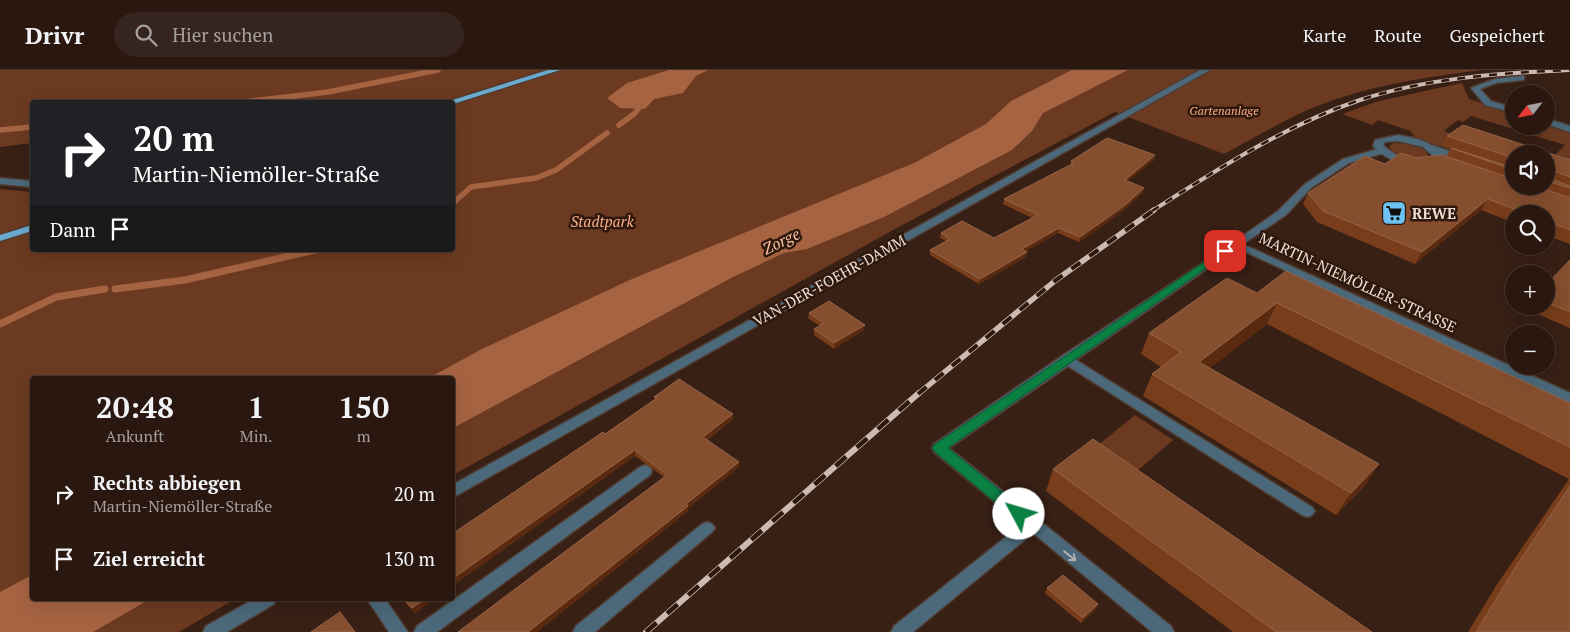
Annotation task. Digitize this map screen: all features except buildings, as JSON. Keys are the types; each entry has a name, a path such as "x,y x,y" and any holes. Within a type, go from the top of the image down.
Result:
{"main road":[{"path":"455,100 556,70"},
{"path":"0,238 30,229"}],"street":[{"name":"VAN-DER-FOEHR-DAMM","path":"455,490 1206,70"},
{"path":"1505,108 1488,103 1476,88 1495,81 1520,78"},
{"path":"1555,124 1570,129"},
{"path":"1381,150 1378,142 1389,138 1410,140 1478,164"},
{"path":"1432,148 1439,157 1437,161"},
{"path":"1236,244 1282,213 1308,186 1346,162 1381,150 1410,162 1422,164 1437,161 1463,170"},
{"path":"0,181 30,184"},
{"name":"MARTIN-NIEMÖLLER-STRASSE","path":"1032,525 939,448 1236,244 1570,398"},
{"path":"1066,359 1307,511"},
{"path":"423,632 645,471"},
{"path":"900,632 1032,525 1166,632"},
{"path":"582,632 707,528"},
{"path":"212,632 265,601"},
{"path":"376,601 399,632"}],"green space":[{"name":"Stadtpark","path":"0,70 1483,70 1392,84 1348,95 1305,111 1224,154 1115,112 893,230 455,474 455,376 30,376 30,601 232,601 179,632 0,632 0,189 30,192 30,252 455,252 455,100 30,100 30,143 0,147"},
{"path":"1462,83 1469,99 1505,111 1505,126 1471,116 1463,122 1458,120 1444,131 1454,135 1439,147 1412,137 1414,135 1410,131 1378,120 1372,125 1342,114 1379,101"},
{"path":"1555,127 1570,131 1570,166 1555,162 1555,155 1565,145 1532,135 1555,135"},
{"path":"1394,143 1412,144 1426,151 1428,156 1418,159 1406,158 1392,150 1389,146"},
{"path":"1135,415 1173,440 1135,473 1097,446"}],"water":[{"path":"669,70 708,70 696,76 683,93 654,99 645,109 620,108 607,98 627,83"},
{"name":"Zorge","path":"1072,70 1128,70 1043,113 1032,131 1012,150 884,217 807,249 784,253 733,277 455,427 455,376 432,376 482,349 632,279 914,163 986,124 1011,101"},
{"path":"30,576 30,601 147,601 93,632 0,632 0,592"}],"waterway":[{"path":"261,100 328,92 438,70"},
{"path":"619,125 634,114 644,102"},
{"path":"0,130 30,127"},
{"path":"455,201 471,187 536,178 556,170 607,133"},
{"path":"115,289 185,280 306,252"},
{"path":"0,324 56,297 105,289"}],"railway":[{"path":"1152,211 1227,164 1279,135 1333,110 1360,100 1411,86 1464,78 1570,70"},
{"path":"918,394 1056,280 1154,210"},
{"path":"646,632 919,393"}],"place":[{"name":"REWE","path":"1394,213"}],"route":[{"path":"1019,514 939,448 1225,251"}],"park label":[{"name":"Gartenanlage","path":"1224,110"}]}
